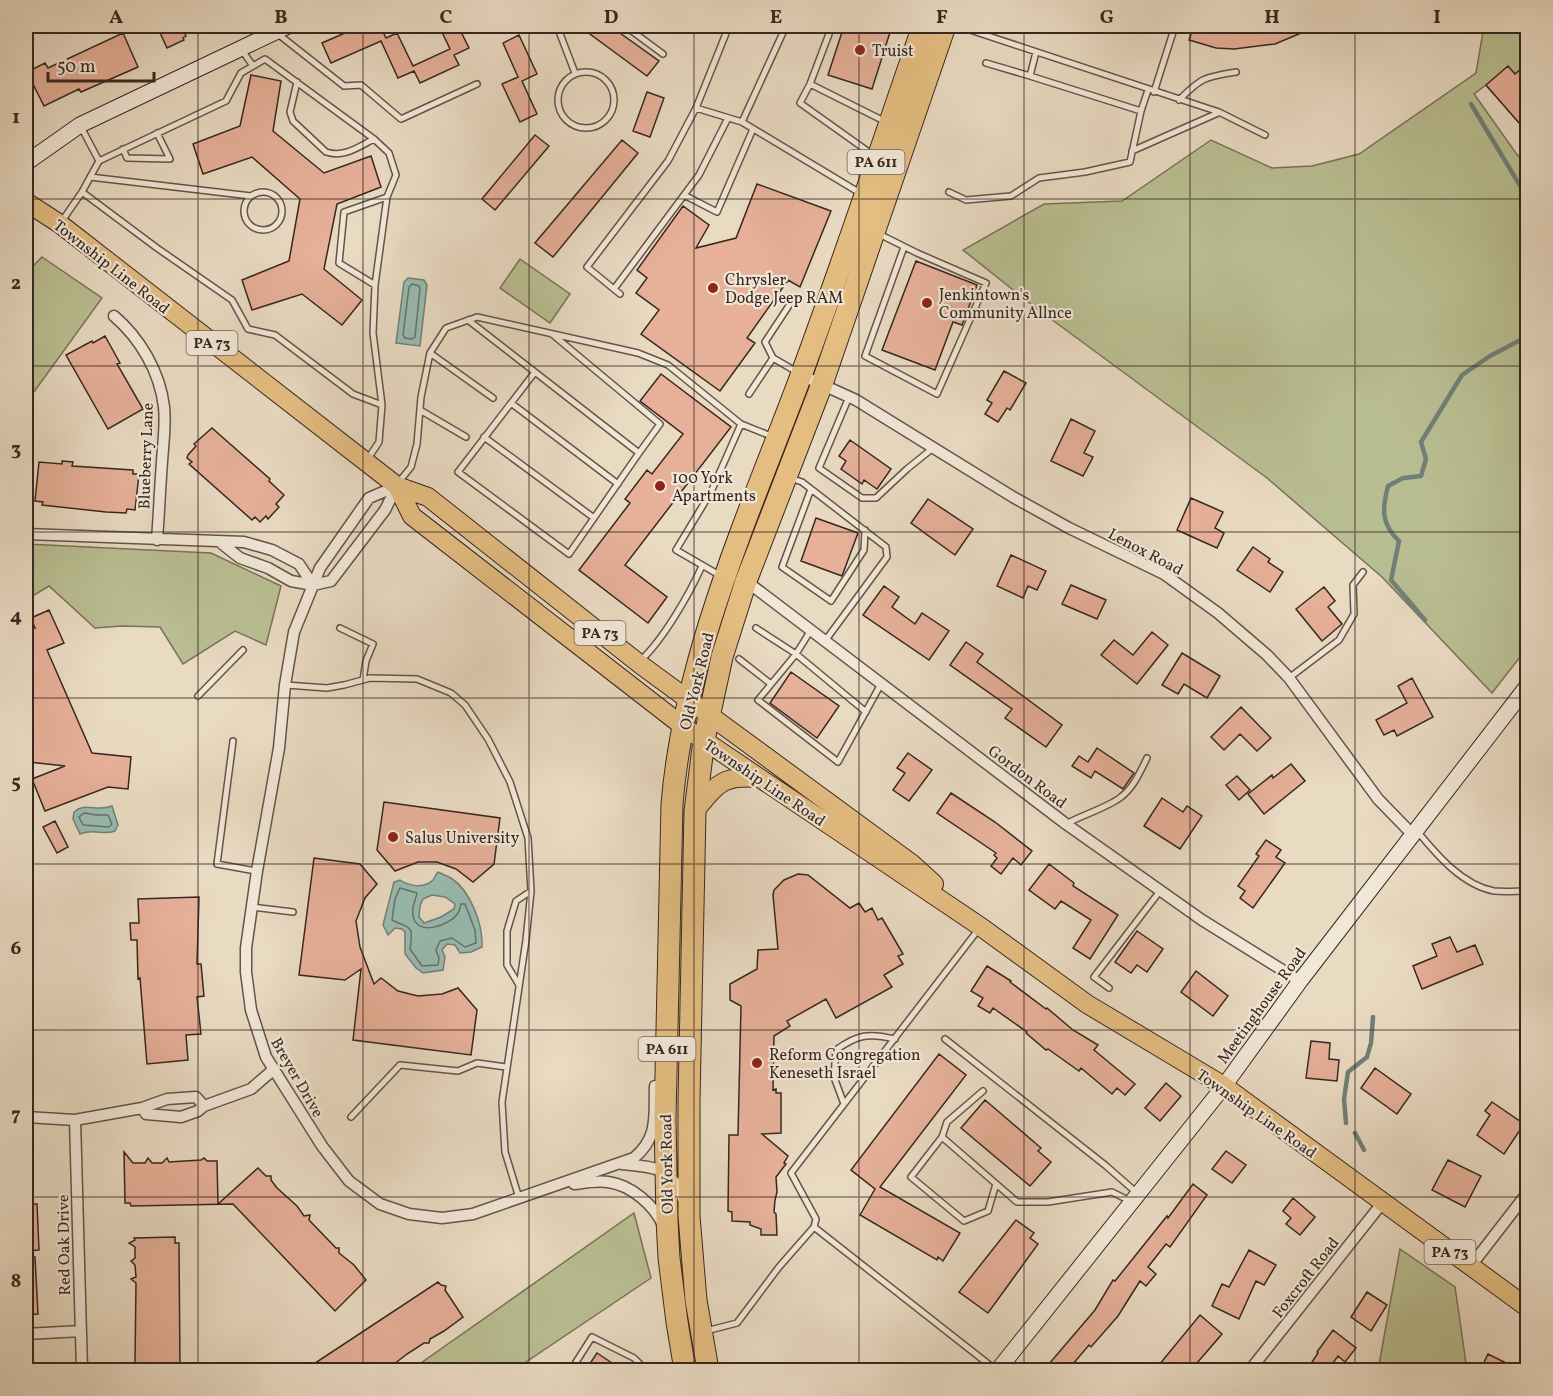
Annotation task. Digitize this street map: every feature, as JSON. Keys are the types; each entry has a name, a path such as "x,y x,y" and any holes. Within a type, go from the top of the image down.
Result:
{"highway":[{"name":"Old York Road","path":"685,1371 668,1237 665,1119 672,804 675,762 701,652 725,578 801,375 923,26"},
{"name":"Old York Road","path":"708,1371 696,1300 689,1216 695,811 704,740 722,657 746,581 822,384 945,26"},
{"path":"864,196 884,206"}],"main road":[{"name":"Township Line Road","path":"26,202 397,486 428,497 637,663 910,863 981,927"},
{"path":"26,212 52,220"},
{"name":"Township Line Road","path":"397,486 412,516 684,727 981,927 1087,1004 1224,1086 1527,1308"},
{"path":"695,811 717,784 742,776 760,778"}],"street":[{"path":"26,163 80,125 281,28"},
{"name":"Blueberry Lane","path":"114,316 127,327 142,348 155,373 162,394 164,422 157,540"},
{"name":"Lenox Road","path":"801,375 849,397 1060,523 1164,574 1218,613 1267,655 1289,678 1378,799 1414,831"},
{"path":"220,542 240,558 268,568 291,581 314,585 331,580 385,510 397,486"},
{"name":"Breyer Drive","path":"397,486 369,498 320,568 294,632 285,685 279,748 246,948 248,989 255,1026 273,1070 322,1146 349,1181 380,1204 421,1216 442,1218 473,1214 620,1164 634,1158 647,1146 654,1132 658,1017 660,995 668,964"},
{"path":"26,534 244,542 272,550 299,564 314,585"},
{"name":"Gordon Road","path":"746,581 1066,824 1202,920 1300,981"},
{"name":"Meetinghouse Road","path":"997,1371 1224,1086 1300,981 1527,686"},
{"path":"142,1108 146,1114 181,1117 251,1089 273,1070"},
{"path":"26,1117 75,1120 142,1108 167,1099 196,1097 204,1106"},
{"name":"Red Oak Drive","path":"75,1120 82,1371"},
{"name":"Breyer Drive","path":"620,1164 648,1166 667,1174"},
{"path":"667,1174 679,1187 689,1216"},
{"name":"Breyer Drive","path":"555,1185 605,1181 622,1186 643,1200 658,1215 668,1237"},
{"path":"1470,1266 1527,1192"},
{"name":"Foxcroft Road","path":"1250,1371 1383,1202"},
{"path":"26,1334 81,1332"}],"lane":[{"path":"557,26 575,73"},
{"path":"625,26 663,54"},
{"path":"620,294 587,267 668,161 696,108 729,26"},
{"path":"742,122 786,26"},
{"path":"832,26 810,84 800,103 877,158"},
{"path":"958,26 1219,112 1265,135"},
{"path":"949,192 966,200 1011,196 1039,178 1085,172 1130,162 1141,111 1151,91 1175,26"},
{"path":"281,28 344,86 361,85 401,119 477,84"},
{"path":"240,48 253,66"},
{"path":"1030,76 1036,52"},
{"path":"52,220 82,192 99,161 226,101 241,73 265,59 374,139 389,153 396,175 387,197 375,285 373,333 382,405 379,442 366,462"},
{"path":"986,63 1141,111"},
{"path":"1179,100 1197,82 1210,76 1236,72"},
{"path":"575,73 597,74 604,78 613,91 614,107 610,115 597,127 579,128 571,124 560,112 557,99 559,92 562,85 575,73"},
{"path":"297,82 290,112 293,121 326,152 346,153 374,139"},
{"path":"810,84 889,123"},
{"path":"696,108 742,122 864,196"},
{"path":"1132,151 1219,112"},
{"path":"614,289 699,175 728,117"},
{"path":"80,125 99,161"},
{"path":"684,195 717,212 753,129"},
{"path":"123,149 127,158 170,159 157,133"},
{"path":"90,177 251,196 263,192 275,196 279,201 282,213 277,224 266,230 260,230 249,224 244,213 244,206 251,196"},
{"path":"82,192 232,300 248,329 275,335 353,394 382,405"},
{"path":"375,285 339,263 344,212 387,197"},
{"path":"875,232 986,283 938,394 865,356 904,247"},
{"path":"790,304 765,342 773,358 801,375"},
{"path":"397,486 411,467 417,444 420,410 430,353 446,328 477,316 638,353 668,365 741,423 777,438"},
{"path":"468,320 639,453"},
{"path":"535,372 458,472 569,554 660,424 551,333"},
{"path":"430,353 493,398"},
{"path":"749,394 773,358"},
{"path":"849,397 819,468 862,498 876,498 906,469 935,447"},
{"path":"511,403 618,484"},
{"path":"420,410 466,437"},
{"path":"725,578 676,550 711,492 741,423"},
{"path":"484,437 594,518"},
{"path":"786,477 802,482 886,547 887,556 825,641"},
{"path":"811,489 782,567 831,601 864,550 865,530"},
{"path":"637,663 651,651 692,589 702,566"},
{"path":"1289,678 1339,640 1354,614 1353,585 1363,572"},
{"path":"340,628 373,644 366,661 363,680"},
{"path":"756,628 796,654 866,712"},
{"path":"811,630 796,654 758,700 838,762 882,684"},
{"path":"198,696 243,650"},
{"path":"740,659 771,684"},
{"path":"285,685 327,687 370,678 417,679 451,693 465,705 488,740 510,782 528,838 531,891 502,1102 505,1152 519,1198"},
{"path":"233,741 217,864 257,871"},
{"path":"1066,824 1120,798 1135,783 1147,758"},
{"path":"1414,831 1467,881 1493,891 1527,891"},
{"path":"519,985 507,965 507,931 516,902 531,891"},
{"path":"1109,988 1094,977 1160,891"},
{"path":"252,907 293,912"},
{"path":"702,1332 737,1323 779,1267 814,1227 816,1219 791,1173 981,927"},
{"path":"844,1104 834,1077 836,1050 850,1039 872,1034 895,1039"},
{"path":"945,1039 1106,1165 1135,1198"},
{"path":"351,1117 400,1065 458,1071 477,1063 506,1067"},
{"path":"983,1090 947,1122 942,1137 911,1177 964,1221 988,1211 996,1184"},
{"path":"942,1137 1017,1202 1048,1202 1112,1192 1135,1198"},
{"path":"814,1227 997,1371"},
{"path":"571,1371 592,1337 634,1358 646,1371"}],"green space":[{"path":"1484,26 1527,26 1527,132 1486,85 1474,94 1518,156 1527,161 1527,648 1492,693 1382,577 1267,478 1032,305 963,250 1044,204 1122,201 1211,140 1272,168 1312,166 1359,154 1476,73"},
{"path":"42,257 102,298 26,403 26,273"},
{"path":"520,259 570,294 550,323 500,288"},
{"path":"26,544 211,553 281,586 266,645 235,631 183,664 160,627 95,628 49,586 26,600"},
{"path":"634,1213 651,1278 514,1370 411,1370"},
{"path":"1400,1249 1455,1287 1467,1370 1378,1370"}],"water":[{"path":"408,278 424,280 427,285 420,346 396,343 404,282"},
{"path":"112,806 118,825 115,831 80,834 73,819 74,812 87,807"},
{"path":"438,872 458,884 470,900 478,919 482,947 471,952 460,953 455,945 447,944 442,950 445,957 443,970 423,973 405,954 405,932 395,928 388,935 383,925 394,882 400,880 421,886 433,880","holes":["432,895 445,897 455,904 454,909 424,923 419,917 423,899"]}],"building":[{"path":"157,26 181,26 186,36 184,40 167,48"},
{"path":"361,26 380,26 386,38 397,33 413,66 450,49 439,26 458,26 469,48 454,55 459,65 420,83 414,71 398,78 381,41 331,63 322,43"},
{"path":"579,26 610,26 659,61 647,76"},
{"name":"Truist","path":"844,26 892,26 872,89 828,75"},
{"path":"1194,26 1318,26 1275,44 1234,49 1216,48 1189,40"},
{"path":"123,33 138,67 81,92 79,89 44,106 27,72 45,63 48,68"},
{"path":"519,35 537,74 522,81 537,114 520,122 502,84 518,77 503,43"},
{"path":"1527,64 1527,132 1486,85 1508,66 1515,74"},
{"path":"251,75 281,81 273,131 324,173 371,156 381,187 337,204 324,269 362,300 342,325 302,294 252,310 242,280 289,261 300,199 252,157 203,174 193,144 240,126"},
{"path":"647,92 664,98 650,137 633,131"},
{"path":"535,135 549,146 495,210 482,199"},
{"path":"622,140 638,153 553,257 535,243"},
{"name":"Chrysler Dodge Jeep RAM","path":"757,184 831,211 800,287 788,280 747,338 755,343 720,391 641,334 659,310 636,293 647,278 637,270 683,206 709,225 696,248 736,238"},
{"path":"916,261 977,285 962,325 953,322 935,370 882,350"},
{"path":"105,336 120,363 117,364 143,409 108,429 66,355"},
{"path":"1004,371 1026,383 1010,410 1007,408 998,422 985,414 992,403 987,400"},
{"name":"100 York Apartments","path":"661,374 731,427 625,565 667,597 648,623 579,570 630,503 625,499 647,470 652,474 683,434 640,401"},
{"path":"1071,419 1095,431 1084,453 1093,457 1083,476 1051,461"},
{"path":"212,428 270,479 269,481 284,495 276,504 279,507 268,519 266,516 260,522 255,517 252,520 189,464 192,462 187,458 196,446 194,444"},
{"path":"850,440 891,469 877,489 864,480 862,484 841,469 846,461 839,456"},
{"path":"62,461 73,462 72,466 133,470 133,474 139,474 135,510 127,509 126,513 106,512 42,505 43,502 35,501 39,462 62,464"},
{"path":"1191,498 1223,512 1215,528 1224,533 1217,548 1177,530"},
{"path":"928,499 973,529 955,555 911,523"},
{"path":"816,518 858,533 842,576 801,561"},
{"path":"1253,547 1270,559 1268,562 1283,572 1270,592 1237,570"},
{"path":"1011,555 1046,571 1037,590 1028,586 1023,598 997,586"},
{"path":"1071,585 1106,600 1097,619 1062,604"},
{"path":"884,586 899,597 892,607 915,624 922,613 949,631 929,660 863,615"},
{"path":"1324,587 1335,601 1328,607 1342,624 1322,641 1296,609"},
{"path":"49,610 64,643 47,650 92,753 131,757 128,789 108,787 45,811 32,779 65,766 29,762 26,753 26,625 35,628 31,618"},
{"path":"1152,632 1168,645 1137,684 1101,655 1114,640 1133,655"},
{"path":"966,642 983,654 977,662 1062,725 1046,747 1005,718 1012,709 950,665"},
{"path":"1182,653 1220,676 1207,698 1184,684 1178,694 1162,685"},
{"path":"791,672 839,706 817,738 770,703"},
{"path":"1412,678 1433,717 1397,736 1394,730 1384,735 1376,720 1407,703 1398,686"},
{"path":"1241,707 1271,738 1257,751 1240,734 1224,750 1211,737"},
{"path":"1097,748 1134,773 1123,789 1095,771 1091,778 1072,766 1079,756 1088,762"},
{"path":"908,753 932,770 909,801 893,790 905,773 897,768"},
{"path":"1291,764 1305,781 1264,814 1248,794 1272,775 1273,778"},
{"path":"1237,776 1250,790 1239,800 1226,785"},
{"path":"951,793 995,822 1032,851 1021,865 1013,858 1001,874 991,866 997,858 994,855 996,853 937,813"},
{"path":"1162,798 1183,812 1187,806 1202,816 1180,849 1144,826"},
{"path":"384,802 500,818 494,864 473,882 456,869 437,862 418,862 395,871 377,850"},
{"path":"55,821 68,847 57,853 43,827"},
{"path":"1266,840 1281,850 1276,857 1285,863 1253,908 1240,898 1245,891 1238,886 1259,856 1256,854"},
{"path":"314,858 360,864 377,884 365,898 356,921 360,947 374,984 381,978 398,991 418,996 442,994 458,988 477,1010 471,1055 353,1040 361,969 345,980 299,975"},
{"path":"1049,864 1074,883 1073,886 1118,915 1090,959 1073,948 1091,920 1061,901 1055,909 1029,890"},
{"name":"Reform Congregation Keneseth Israel","path":"798,874 808,875 850,908 859,903 865,912 872,908 878,920 882,918 903,954 898,956 903,964 884,975 892,987 836,1018 826,999 787,1021 790,1026 774,1036 773,1090 776,1089 776,1093 781,1093 781,1133 762,1134 788,1156 784,1163 786,1164 776,1177 777,1192 774,1212 777,1235 761,1235 761,1229 750,1225 750,1222 732,1221 732,1212 728,1211 729,1135 738,1135 741,1006 730,1000 730,984 757,969 758,950 778,949 774,890 784,880"},
{"path":"199,897 197,964 201,964 204,996 197,997 201,1034 186,1035 188,1060 147,1064 140,978 138,979 137,940 131,940 130,923 139,923 138,899"},
{"path":"1137,931 1163,949 1147,972 1137,965 1131,973 1115,962"},
{"path":"1450,937 1457,952 1475,945 1483,964 1422,989 1413,966 1437,956 1432,944"},
{"path":"987,966 1011,981 1073,1030 1098,1045 1094,1050 1135,1084 1125,1095 1117,1088 1112,1094 1081,1068 1079,1071 1048,1049 1046,1050 1027,1032 993,1008 990,1013 978,1006 983,998 971,991"},
{"path":"1196,971 1228,996 1213,1016 1181,992"},
{"path":"1311,1041 1330,1043 1329,1059 1339,1060 1337,1081 1306,1078"},
{"path":"939,1054 966,1075 880,1187 960,1233 943,1261 938,1257 937,1260 860,1215 875,1189 851,1170"},
{"path":"1375,1068 1411,1094 1397,1114 1361,1088"},
{"path":"1166,1083 1181,1096 1160,1121 1145,1108"},
{"path":"985,1100 1041,1148 1038,1151 1051,1162 1030,1186 961,1128"},
{"path":"1492,1102 1524,1124 1504,1154 1477,1135 1490,1115 1485,1111"},
{"path":"1226,1151 1246,1165 1232,1183 1212,1169"},
{"path":"124,1152 133,1163 145,1163 148,1158 152,1163 162,1163 167,1158 169,1162 204,1158 207,1161 217,1161 218,1204 258,1168 266,1176 271,1176 277,1188 297,1206 304,1216 310,1215 309,1220 336,1248 339,1248 339,1253 354,1265 366,1280 335,1311 233,1204 131,1206 130,1203 125,1203"},
{"path":"1448,1160 1481,1176 1465,1207 1432,1190"},
{"path":"1193,1184 1207,1195 1170,1247 1166,1244 1148,1267 1156,1274 1146,1286 1140,1281 1118,1316 1067,1371 1043,1371 1095,1310 1113,1280 1115,1281 1167,1216 1168,1218"},
{"path":"1293,1198 1315,1217 1300,1235 1286,1224 1291,1218 1283,1211"},
{"path":"26,1204 37,1204 39,1250 26,1251"},
{"path":"1016,1220 1034,1233 1030,1238 1038,1244 988,1313 959,1292"},
{"path":"175,1237 175,1243 179,1243 180,1371 137,1371 135,1363 136,1283 131,1279 136,1277 135,1265 131,1261 135,1258 135,1247 129,1243 135,1240 134,1238"},
{"path":"1249,1250 1276,1265 1264,1285 1256,1281 1239,1319 1212,1306 1222,1284 1229,1287"},
{"path":"26,1257 35,1257 38,1314 26,1315"},
{"path":"438,1282 446,1286 445,1290 463,1317 430,1339 429,1343 424,1343 385,1371 303,1371"},
{"path":"1367,1292 1387,1305 1371,1331 1351,1317"},
{"path":"1200,1315 1222,1334 1197,1363 1206,1371 1154,1371"},
{"path":"1333,1330 1356,1348 1345,1362 1338,1356 1327,1371 1306,1371 1317,1352"},
{"path":"597,1353 624,1371 585,1371"},
{"path":"1488,1354 1522,1371 1480,1371"}],"waterway":[{"path":"1471,104 1528,199"},
{"path":"1425,620 1391,580 1399,541 1393,535 1384,516 1388,486 1403,478 1421,476 1426,459 1421,442 1462,375 1490,356 1528,336"},
{"path":"1346,1123 1344,1099 1348,1072 1367,1057 1371,1043 1373,1017"},
{"path":"1355,1133 1364,1150"}],"place":[{"name":"Truist","path":"860,50"},
{"name":"Chrysler Dodge Jeep RAM","path":"713,288"},
{"name":"Jenkintown's Community Allnce","path":"927,303"},
{"name":"100 York Apartments","path":"660,486"},
{"name":"Salus University","path":"393,837"},
{"name":"Reform Congregation Keneseth Israel","path":"757,1063"}]}
